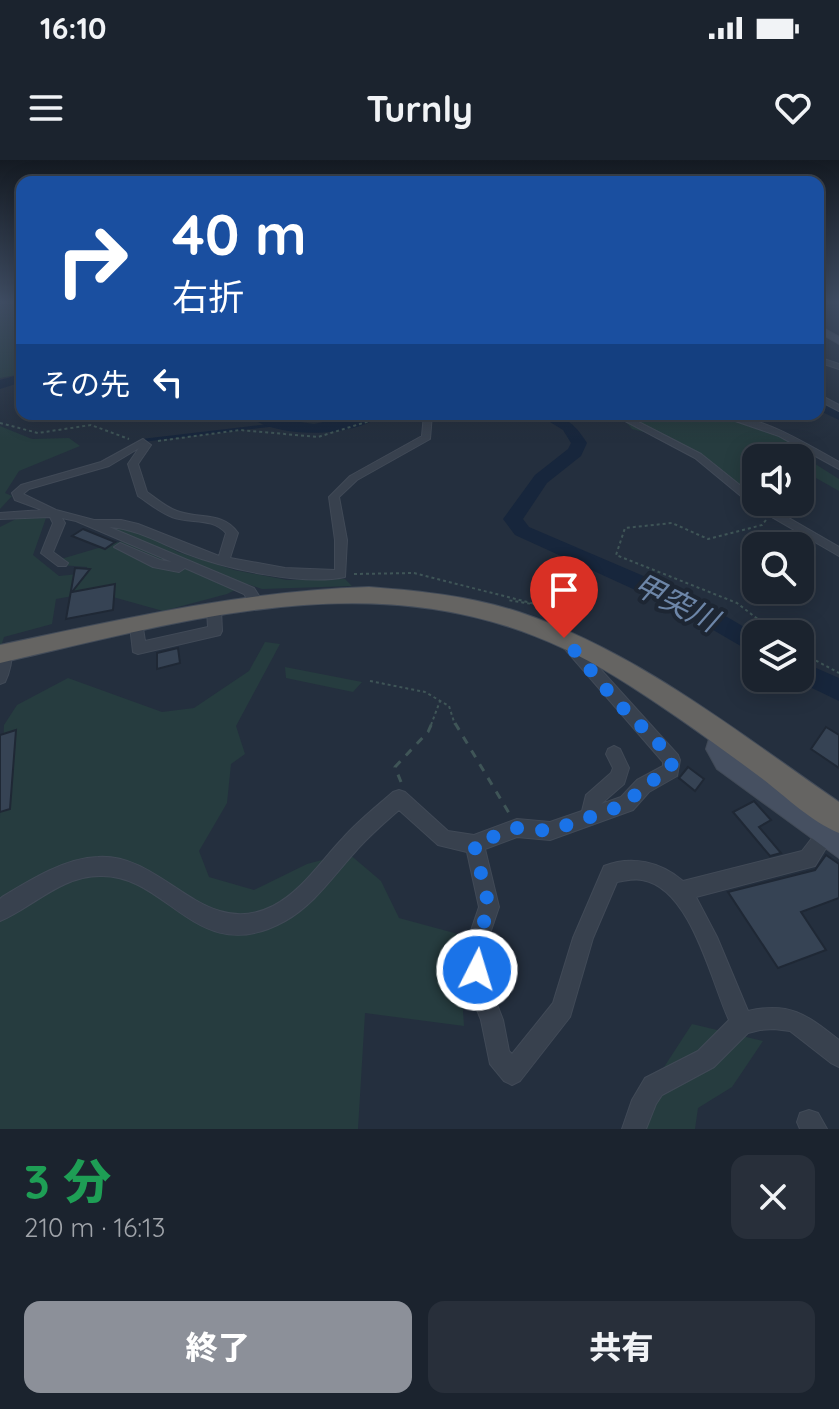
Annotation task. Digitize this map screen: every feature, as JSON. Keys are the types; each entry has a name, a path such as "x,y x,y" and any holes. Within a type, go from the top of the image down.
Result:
{"highway":[{"path":"2,654 214,610 309,594 407,594 478,607 564,638 621,669 720,736"}],"main road":[{"path":"720,736 718,749 725,761 834,833"}],"street":[{"path":"94,524 114,521 130,524 195,552 296,576 341,574 341,540 334,497 360,471 388,462 427,437 428,420"},
{"path":"628,420 698,456 742,489"},
{"path":"738,420 782,434 839,466"},
{"path":"62,563 47,553 59,523 56,513 50,508 32,505 19,498 17,493 25,487 105,464 143,442 147,445 133,464 142,494 175,514 219,521 229,527 232,533 224,559"},
{"path":"0,516 56,513 94,524 249,591 256,602"},
{"path":"778,516 839,552"},
{"path":"120,547 157,564 188,566"},
{"path":"0,911 25,892 98,865 121,868 222,926 247,926 276,915 309,890 358,835 399,798 444,839 474,844 517,828 550,831 627,804 643,786 671,770 672,760 564,638"},
{"path":"0,678 2,654"},
{"path":"591,816 592,801 618,778 621,768 614,754"},
{"path":"683,891 808,859 834,833"},
{"path":"474,844 489,907 474,951 480,989 492,1020 498,1056 512,1073 562,1009 583,938 611,873 631,867 656,872 683,891 696,912 726,995 742,1023"},
{"path":"634,1129 646,1092 656,1081 708,1059 742,1023 769,1016 789,1017 839,1055"}],"path":[{"path":"0,423 55,434 91,425 116,437 143,442 240,430 318,437 373,420"},
{"path":"759,620 737,603 616,555 625,528 672,523 708,539 739,528 762,525 770,516"},
{"path":"341,574 414,573 539,605 480,596"},
{"path":"814,660 839,673"},
{"path":"370,681 425,692 449,706 458,732 477,756 517,828"},
{"path":"399,798 403,786 395,767 428,732 440,701"}],"green space":[{"path":"0,348 16,348 16,375 0,378"},
{"path":"624,420 742,420 765,427 796,444 742,444 742,488 735,488 667,438 632,429"},
{"path":"0,426 32,439 69,438 80,446 19,471 5,493 12,496 0,509"},
{"path":"814,463 839,479 839,491 814,477"},
{"path":"46,518 33,555 59,576 88,573 87,567 60,565 61,559 122,541 100,521 138,531 178,552 234,570 287,580 345,579 352,586 262,589 247,584 227,594 163,611 95,592 56,599 52,624 4,637 0,649 0,527 16,519"},
{"path":"265,642 280,644 236,726 245,754 231,764 227,803 199,851 209,877 254,890 307,864 348,853 381,881 399,918 458,934 464,1026 365,1013 358,1129 0,1129 0,818 4,725 17,705 68,678 162,712 194,708 249,671"},
{"path":"285,667 362,682 353,692 286,678"},
{"path":"692,1024 763,1041 732,1087 698,1108 695,1129 629,1129 642,1101"}],"building":[{"path":"83,529 115,542 105,549 72,536"},
{"path":"75,568 90,569 72,592 115,584 113,610 66,619"},
{"path":"178,648 180,663 157,669 157,653"},
{"path":"826,727 839,735 839,768 811,749"},
{"path":"16,730 10,809 0,812 0,735"},
{"path":"688,767 704,779 695,791 679,778"},
{"path":"754,801 771,820 759,827 781,853 770,856 733,812"},
{"path":"826,855 839,864 839,898 801,912 826,950 778,968 728,892 815,870"}],"waterway":[{"name":"甲突川","path":"0,385 16,380"},
{"path":"824,407 839,415"},
{"name":"甲突川","path":"267,420 299,428 354,420"},
{"name":"甲突川","path":"556,420 569,427 579,443 575,452 541,479 513,519 522,531 687,604 742,637"},
{"path":"146,440 273,425"},
{"name":"甲突川","path":"814,678 839,690"}],"route":[{"path":"477,970 474,951 489,907 474,844 517,828 550,831 627,804 643,786 671,770 672,760 665,750 616,701 564,638"}]}
